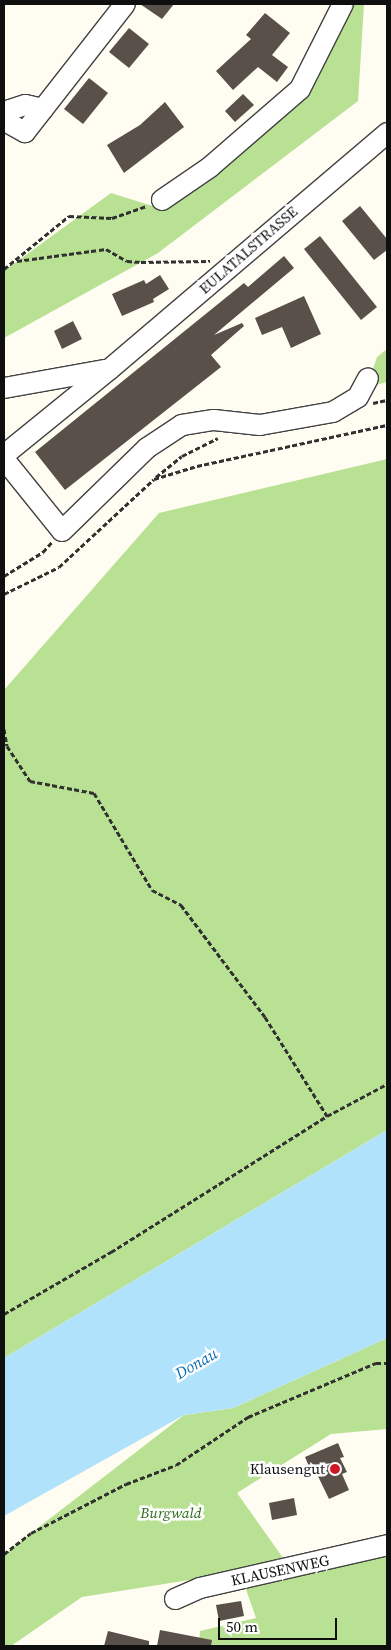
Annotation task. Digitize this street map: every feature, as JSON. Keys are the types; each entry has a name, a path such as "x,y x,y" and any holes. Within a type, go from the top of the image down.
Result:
{"street":[{"path":"43,109 125,4"},
{"path":"162,200 210,167 300,90 343,4"},
{"name":"EULATALSTRASSE","path":"4,455 110,369 387,133"},
{"path":"4,388 110,369"},
{"path":"4,459 62,531 147,448 182,425 214,420 241,426 260,426 333,412 358,397 368,378"},
{"name":"KLAUSENWEG","path":"175,1599 200,1588 387,1545"}],"path":[{"path":"4,269 69,216 112,218 162,200"},
{"path":"17,260 106,249 127,261 207,260 231,265"},
{"path":"154,480 197,466 387,425"},
{"path":"4,594 60,567 182,456 241,426"},
{"path":"4,576 43,552 62,531"},
{"path":"4,729 7,746 30,780 94,793 152,890 181,905 265,1017 327,1116"},
{"path":"4,1314 111,1252 327,1116 387,1084"},
{"path":"4,1554 40,1528 126,1484 176,1465 248,1417 376,1363 387,1363"}],"green space":[{"path":"354,4 364,4 358,101 158,253 4,338 4,271 111,193 159,208 307,88"},
{"path":"387,349 387,382 367,387 377,357"},
{"path":"387,459 387,1130 4,1358 4,690 159,513"},
{"name":"Burgwald","path":"387,1338 387,1429 331,1434 237,1493 293,1572 387,1554 387,1646 199,1646 200,1631 256,1618 240,1572 82,1597 11,1646 4,1646 4,1554 184,1415 233,1408"}],"water":[{"name":"Donau","path":"387,1130 387,1338 233,1408 184,1415 4,1516 4,1358"}],"building":[{"path":"140,4 174,4 162,19"},
{"path":"265,13 290,33 272,55 288,67 277,82 258,67 233,90 216,71 251,39 246,35"},
{"path":"129,28 149,44 129,68 109,52"},
{"path":"89,78 108,93 83,124 64,109"},
{"path":"243,94 254,105 235,122 225,111"},
{"path":"165,102 184,127 124,173 107,145 140,125"},
{"path":"360,206 387,239 387,250 374,260 342,221"},
{"path":"320,236 377,307 361,320 304,249"},
{"path":"284,256 294,268 214,335 242,323 244,326 211,355 221,367 65,490 35,452 244,283 248,287"},
{"path":"160,275 169,289 153,299 154,302 122,316 112,294 144,280 146,284"},
{"path":"304,296 321,334 291,348 282,327 262,335 255,318"},
{"path":"73,321 82,339 62,349 54,331"},
{"name":"Klausengut","path":"338,1443 344,1457 340,1458 347,1472 342,1474 349,1490 329,1499 315,1470 311,1471 305,1457"},
{"path":"294,1498 297,1515 272,1520 269,1503"},
{"path":"241,1601 244,1616 219,1621 216,1605"},
{"path":"160,1630 212,1640 211,1646 157,1646"},
{"path":"108,1631 149,1641 149,1646 104,1646"}],"place":[{"name":"Klausengut","path":"335,1469"}]}
